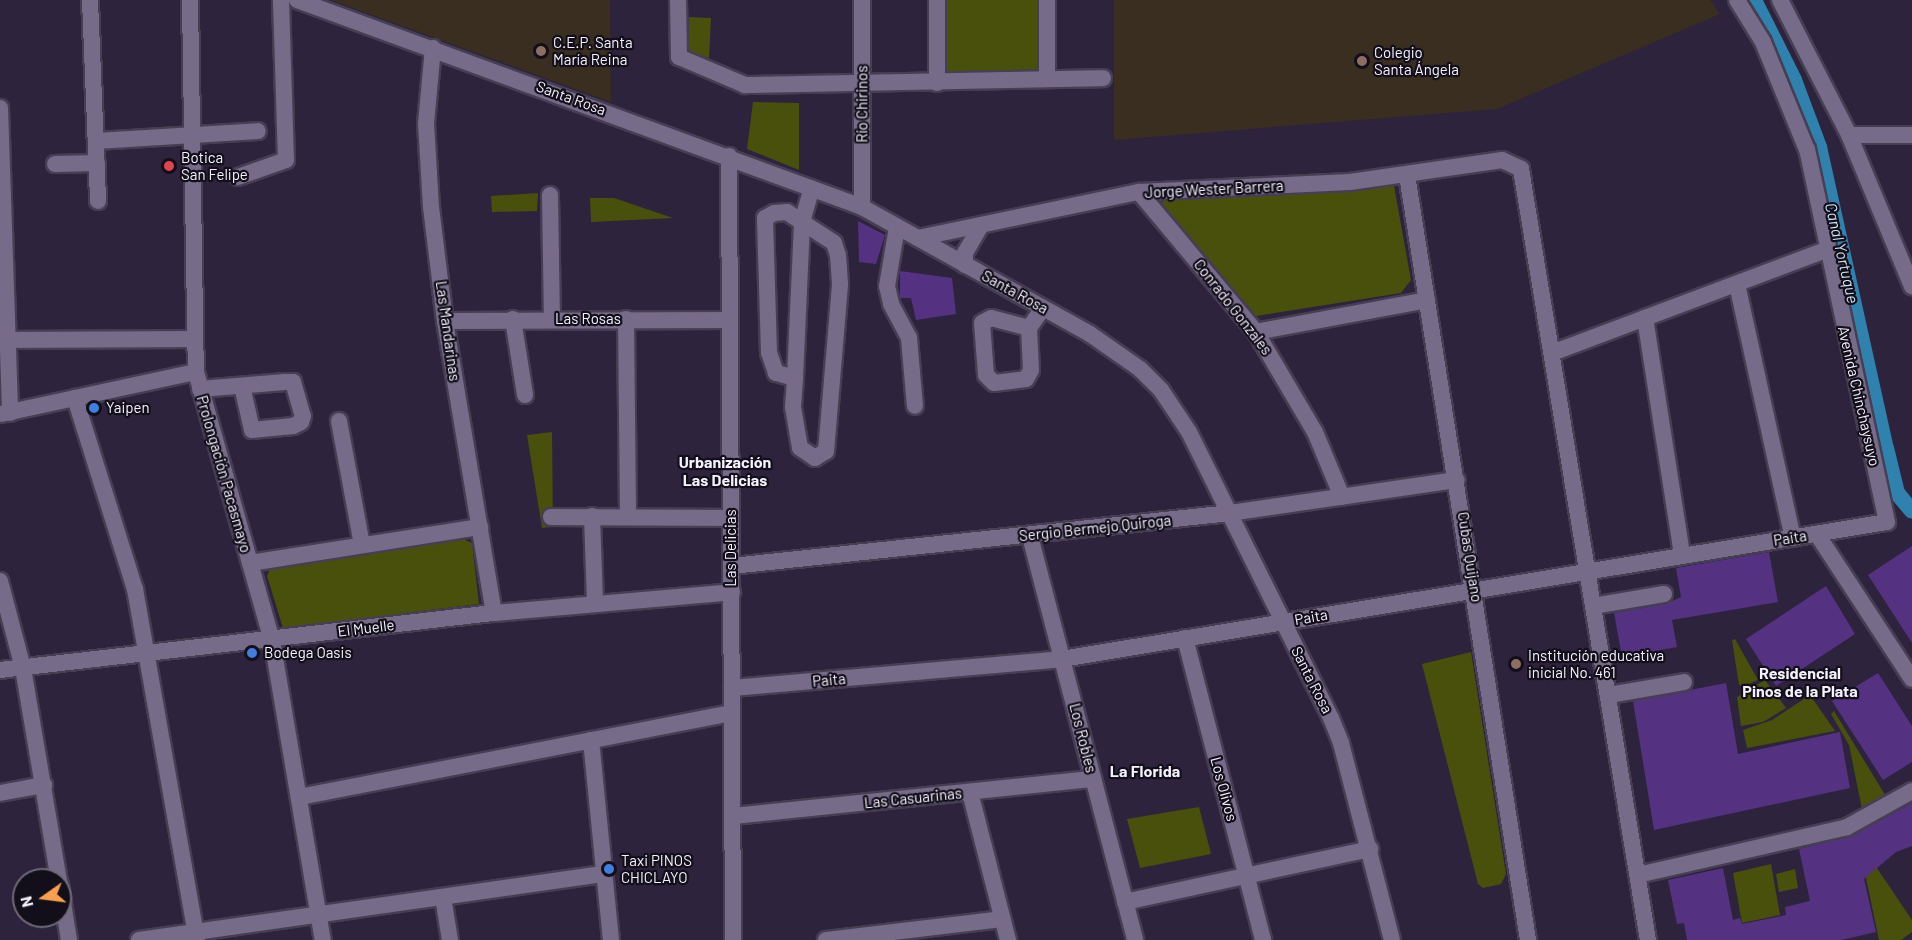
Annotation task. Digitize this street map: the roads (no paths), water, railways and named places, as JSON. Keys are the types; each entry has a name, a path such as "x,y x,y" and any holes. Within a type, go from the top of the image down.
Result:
{"street":[{"path":"90,0 98,201"},
{"name":"Prolongación Pacasmayo","path":"190,0 193,339 196,372 272,640 323,940"},
{"path":"238,177 286,160 281,0"},
{"name":"Santa Rosa","path":"297,0 729,156 862,207 1120,353 1161,390 1184,425 1230,513 1341,743 1392,940"},
{"path":"678,0 679,57 688,63 745,85 862,85 1103,78"},
{"name":"Río Chirinos","path":"862,0 862,207"},
{"path":"937,0 937,83"},
{"path":"1047,0 1047,79"},
{"name":"Avenida Chinchaysuyo","path":"1737,0 1763,42 1807,150 1826,250 1887,522"},
{"path":"1780,0 1850,135 1911,278"},
{"name":"Las Mandarinas","path":"433,48 426,123 427,164 445,321 494,613"},
{"path":"0,108 6,340 5,414 196,372"},
{"path":"96,141 258,131"},
{"path":"1850,135 1912,135"},
{"name":"Las Delicias","path":"729,156 733,940"},
{"name":"Jorge Wester Barrera","path":"918,238 1139,192 1407,175 1502,160 1513,163 1525,179 1552,353"},
{"path":"55,164 97,163"},
{"name":"Cubas Quijano","path":"1407,175 1476,590 1528,940"},
{"path":"795,378 776,373 769,353 765,218 787,212 802,222 834,243 840,285 826,451 815,458 800,448 794,426 802,222 812,188"},
{"name":"Conrado Gonzales","path":"1139,192 1256,332 1315,432 1342,497"},
{"path":"550,195 552,318"},
{"path":"965,264 965,253 981,225"},
{"path":"897,227 888,286 899,324 909,339 915,406"},
{"path":"1648,940 1552,353 1826,250"},
{"path":"1737,284 1793,538"},
{"path":"1256,332 1427,300"},
{"path":"1029,328 1042,308"},
{"name":"Las Rosas","path":"445,321 552,318 730,320"},
{"path":"1645,318 1682,555"},
{"path":"513,319 525,395"},
{"path":"626,319 627,517"},
{"path":"6,340 193,339"},
{"path":"200,389 242,386"},
{"path":"75,398 135,589 197,936"},
{"path":"339,422 362,545"},
{"name":"Sergio Bermejo Quiroga","path":"732,566 1230,513 1457,480"},
{"path":"592,516 595,604"},
{"path":"551,517 731,518"},
{"name":"Paita","path":"732,688 1062,659 1887,522"},
{"path":"250,563 480,527"},
{"path":"1817,534 1912,679"},
{"name":"Los Robles","path":"1030,536 1135,940"},
{"path":"0,581 23,668 58,868"},
{"name":"El Muelle","path":"0,670 494,613 732,592"},
{"path":"1593,606 1664,594"},
{"name":"Los Olivos","path":"1185,638 1263,940"},
{"path":"1609,695 1684,682"},
{"path":"299,798 732,713"},
{"path":"591,740 611,940"},
{"name":"Las Casuarinas","path":"734,816 1093,779"},
{"path":"0,794 44,785"},
{"path":"1638,875 1847,827 1912,790"},
{"path":"970,792 1008,940"},
{"path":"1125,902 1370,849"},
{"path":"139,940 197,936 319,914 604,874"},
{"path":"443,897 450,940"},
{"path":"826,940 1002,919"}],"waterway":[{"name":"Canal Yortuque","path":"1754,0 1794,80 1819,147 1897,493 1912,511"}],"place":[{"name":"C.E.P. Santa María Reina","path":"541,51"},
{"name":"Colegio Santa Ángela","path":"1362,61"},
{"name":"Botica San Felipe","path":"169,166"},
{"name":"Yaipen","path":"94,408"},
{"name":"Bodega Oasis","path":"252,653"},
{"name":"Institución educativa inicial No. 461","path":"1516,664"},
{"name":"Taxi PINOS CHICLAYO","path":"609,869"}],"district":[{"name":"Urbanización Las Delicias","path":"725,471"},
{"name":"Residencial Pinos de la Plata","path":"1800,682"},
{"name":"La Florida","path":"1145,771"}]}
